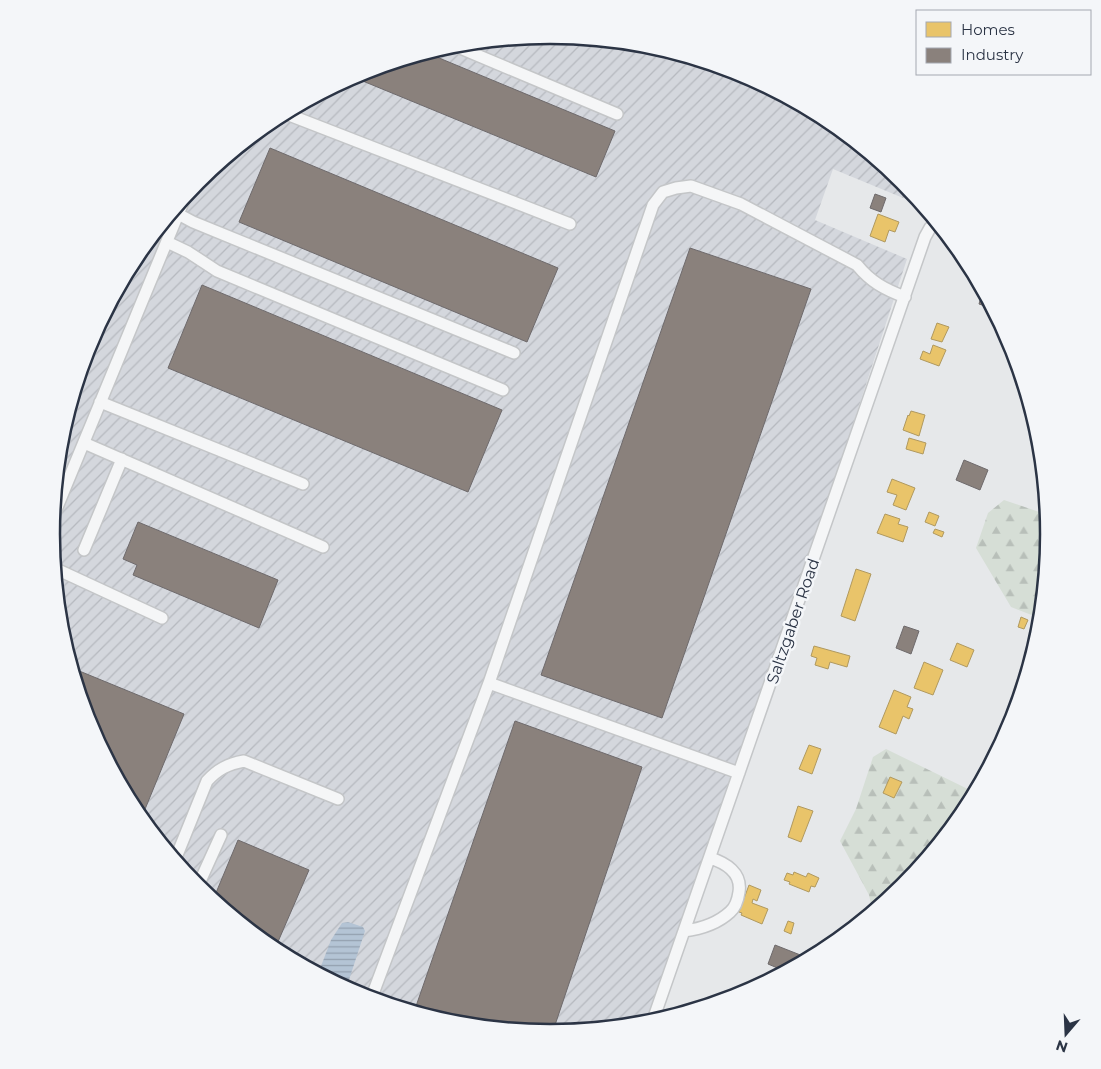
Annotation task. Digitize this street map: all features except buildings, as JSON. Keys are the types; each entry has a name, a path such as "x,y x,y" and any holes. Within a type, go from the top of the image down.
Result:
{"street":[{"path":"467,51 617,114"},
{"path":"293,117 570,224"},
{"path":"374,992 489,684 653,206 663,192 691,186 741,204 857,265 868,278 888,291 905,296"},
{"path":"184,208 202,226 514,353"},
{"path":"61,497 176,218"},
{"name":"Saltzgaber Road","path":"655,1014 925,237 932,227"},
{"path":"167,242 188,252 217,271 502,390"},
{"path":"100,402 304,484"},
{"path":"84,443 323,547"},
{"path":"84,550 122,459"},
{"path":"61,571 162,618"},
{"path":"489,684 739,773"},
{"path":"178,853 207,781 215,772 227,764 244,761 338,799"},
{"path":"201,879 220,835"},
{"path":"684,931 702,928 718,920 730,912 738,901 740,883 732,869 710,858"}],"shaded area":[{"path":"518,45 583,45 615,48 678,60 738,81 768,94 823,126 849,145 898,187 910,201 833,169 815,220 907,259 739,773 651,1015 615,1021 550,1025 486,1021 423,1009 363,988 305,960 252,924 203,882 161,833 125,780 110,752 97,722 76,662 64,599 61,567 60,534 64,470 76,407 86,377 110,317 125,289 161,236 203,187 252,145 305,109 333,94 363,81 423,60 486,48"}],"green space":[{"path":"1004,500 1040,512 1040,567 1034,616 1011,607 976,548 988,513"},
{"path":"886,749 970,790 940,833 919,858 898,882 871,905 869,895 840,841 856,809 873,757"}],"water":[{"path":"348,922 363,927 365,931 348,982 320,968 331,940 342,923"}]}
